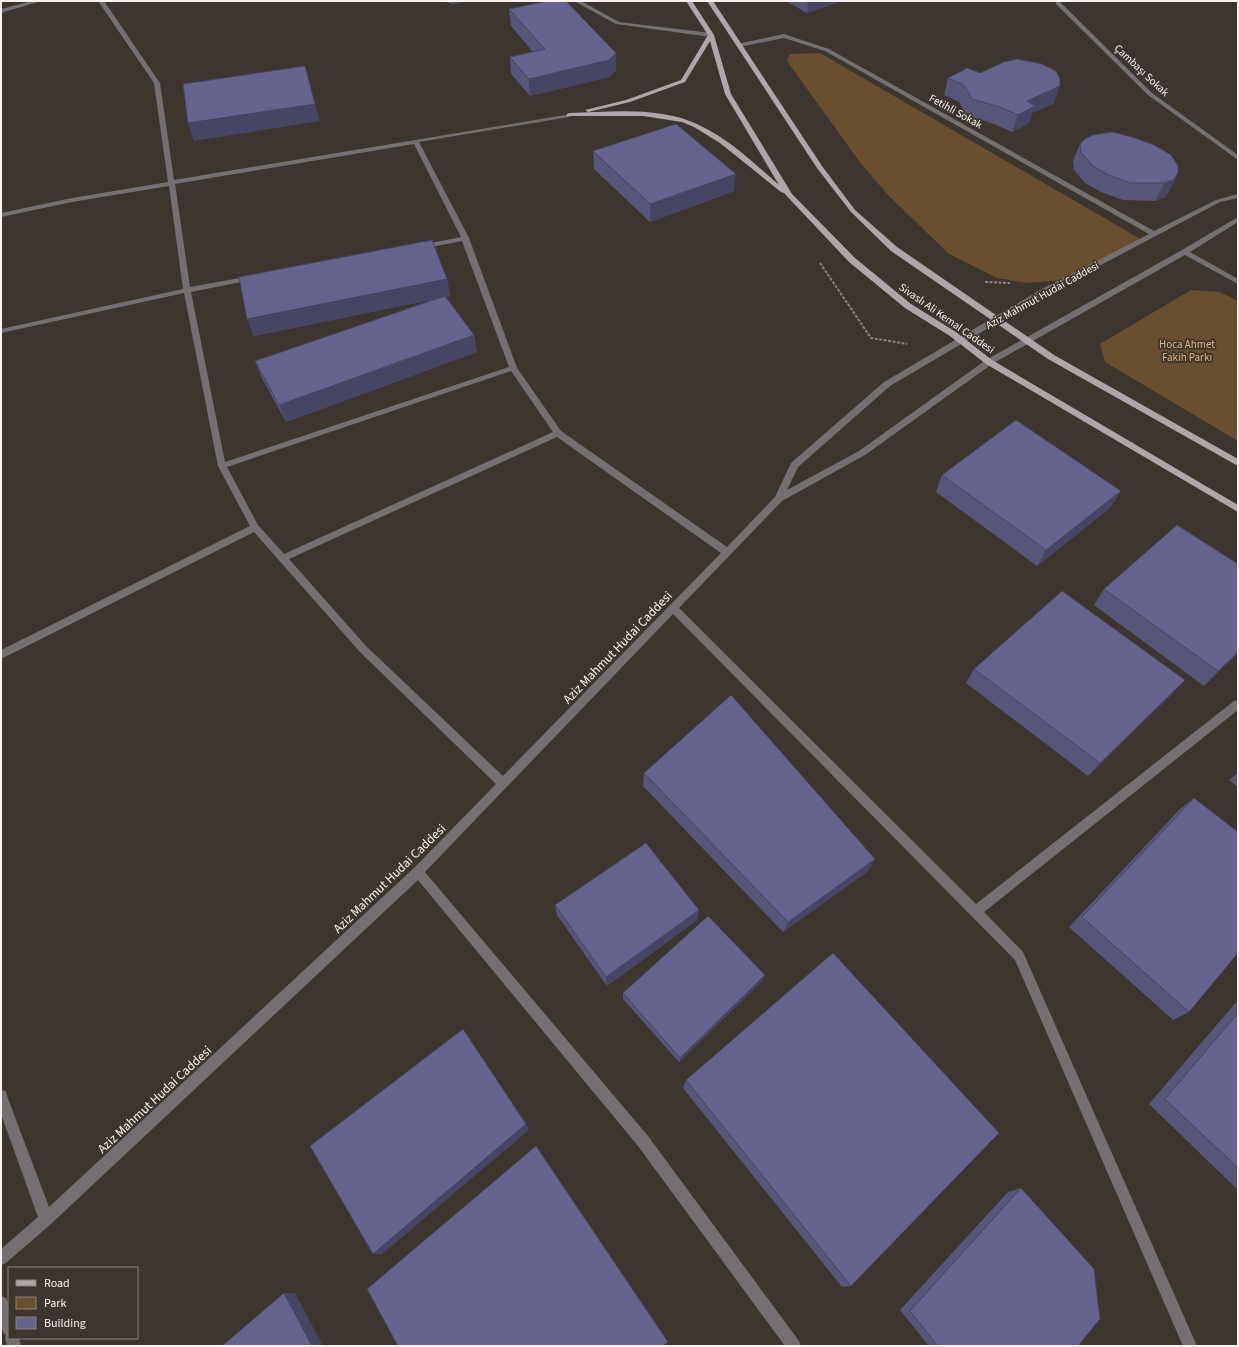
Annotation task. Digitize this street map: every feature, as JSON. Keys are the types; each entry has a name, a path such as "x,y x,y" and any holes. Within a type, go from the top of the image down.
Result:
{"main road":[{"name":"Sivaslı Ali Kemal Caddesi","path":"689,1 711,35 728,94 789,195 852,260 908,306 962,340 990,362 1238,510"},
{"name":"Sivaslı Ali Kemal Caddesi","path":"710,1 819,167 852,211 894,249 1050,357 1238,463"},
{"path":"568,115 628,101 683,81 711,35"},
{"path":"568,115 616,114 665,116 685,121 716,137 789,195"}],"street":[{"path":"1,11 38,1"},
{"path":"101,1 157,83 187,290 222,466 255,527 363,649 503,783"},
{"path":"577,1 618,23 711,35"},
{"name":"Çambaşı Sokak","path":"1058,3 1150,94 1238,158"},
{"name":"Fetihli Sokak","path":"739,45 784,36 827,50 1154,234"},
{"path":"1,215 72,200 568,115"},
{"path":"416,142 465,238 513,368 558,433 728,553"},
{"name":"Aziz Mahmut Hudai Caddesi","path":"779,499 794,465 887,384 1032,299 1218,201 1238,196"},
{"name":"Aziz Mahmut Hudai Caddesi","path":"1,1258 46,1219 418,872 779,499 862,453 958,383 990,362 1185,252 1238,220"},
{"path":"411,248 465,238"},
{"path":"1185,252 1238,282"},
{"path":"1,331 187,290 257,277"},
{"path":"222,466 513,368"},
{"path":"283,558 558,433"},
{"path":"1,655 255,527"},
{"path":"674,609 976,911 1019,956 1190,1346"},
{"path":"976,911 1238,704"},
{"path":"418,872 644,1141 794,1346"},
{"path":"1,1096 46,1219"},
{"path":"1,1303 8,1326"}],"path":[{"path":"985,282 1014,284 1032,299"}],"green space":[{"path":"820,53 1142,240 1063,280 1027,283 997,278 949,254 887,194 859,161 787,61 790,54"},
{"name":"Hoca Ahmet Fakih Parkı","path":"1191,290 1220,292 1238,301 1238,441 1105,362 1100,344"}],"building":[{"path":"548,1 566,1 616,53 609,60 529,79 510,57 545,49 509,9"},
{"path":"1017,59 1042,64 1056,71 1060,79 1060,86 1027,101 1035,106 1018,115 1000,107 972,99 964,85 948,78 967,68 980,73 1004,62"},
{"path":"305,66 315,104 188,123 183,84"},
{"path":"676,124 736,174 650,204 593,151"},
{"path":"1113,132 1154,145 1171,155 1178,166 1178,173 1173,180 1164,183 1131,183 1109,175 1093,166 1081,152 1080,144 1085,139 1093,135"},
{"path":"432,240 447,279 247,319 239,277"},
{"path":"445,296 474,335 279,405 255,361"},
{"path":"1016,420 1121,491 1046,550 942,475"},
{"path":"1177,525 1238,564 1238,652 1218,671 1104,589"},
{"path":"1062,591 1185,680 1100,763 974,669"},
{"path":"731,695 875,859 788,922 644,773"},
{"path":"1194,798 1238,832 1238,953 1189,1012 1082,917"},
{"path":"646,843 699,910 606,977 555,905"},
{"path":"708,916 765,975 680,1058 623,993"},
{"path":"833,953 999,1133 851,1286 686,1080"},
{"path":"1238,1013 1238,1168 1165,1099"},
{"path":"463,1029 526,1124 373,1254 310,1146"},
{"path":"536,1146 668,1342 663,1346 398,1346 367,1289"},
{"path":"1021,1188 1094,1269 1100,1319 1078,1346 938,1346 910,1311"},
{"path":"284,1293 312,1346 222,1346"}]}
